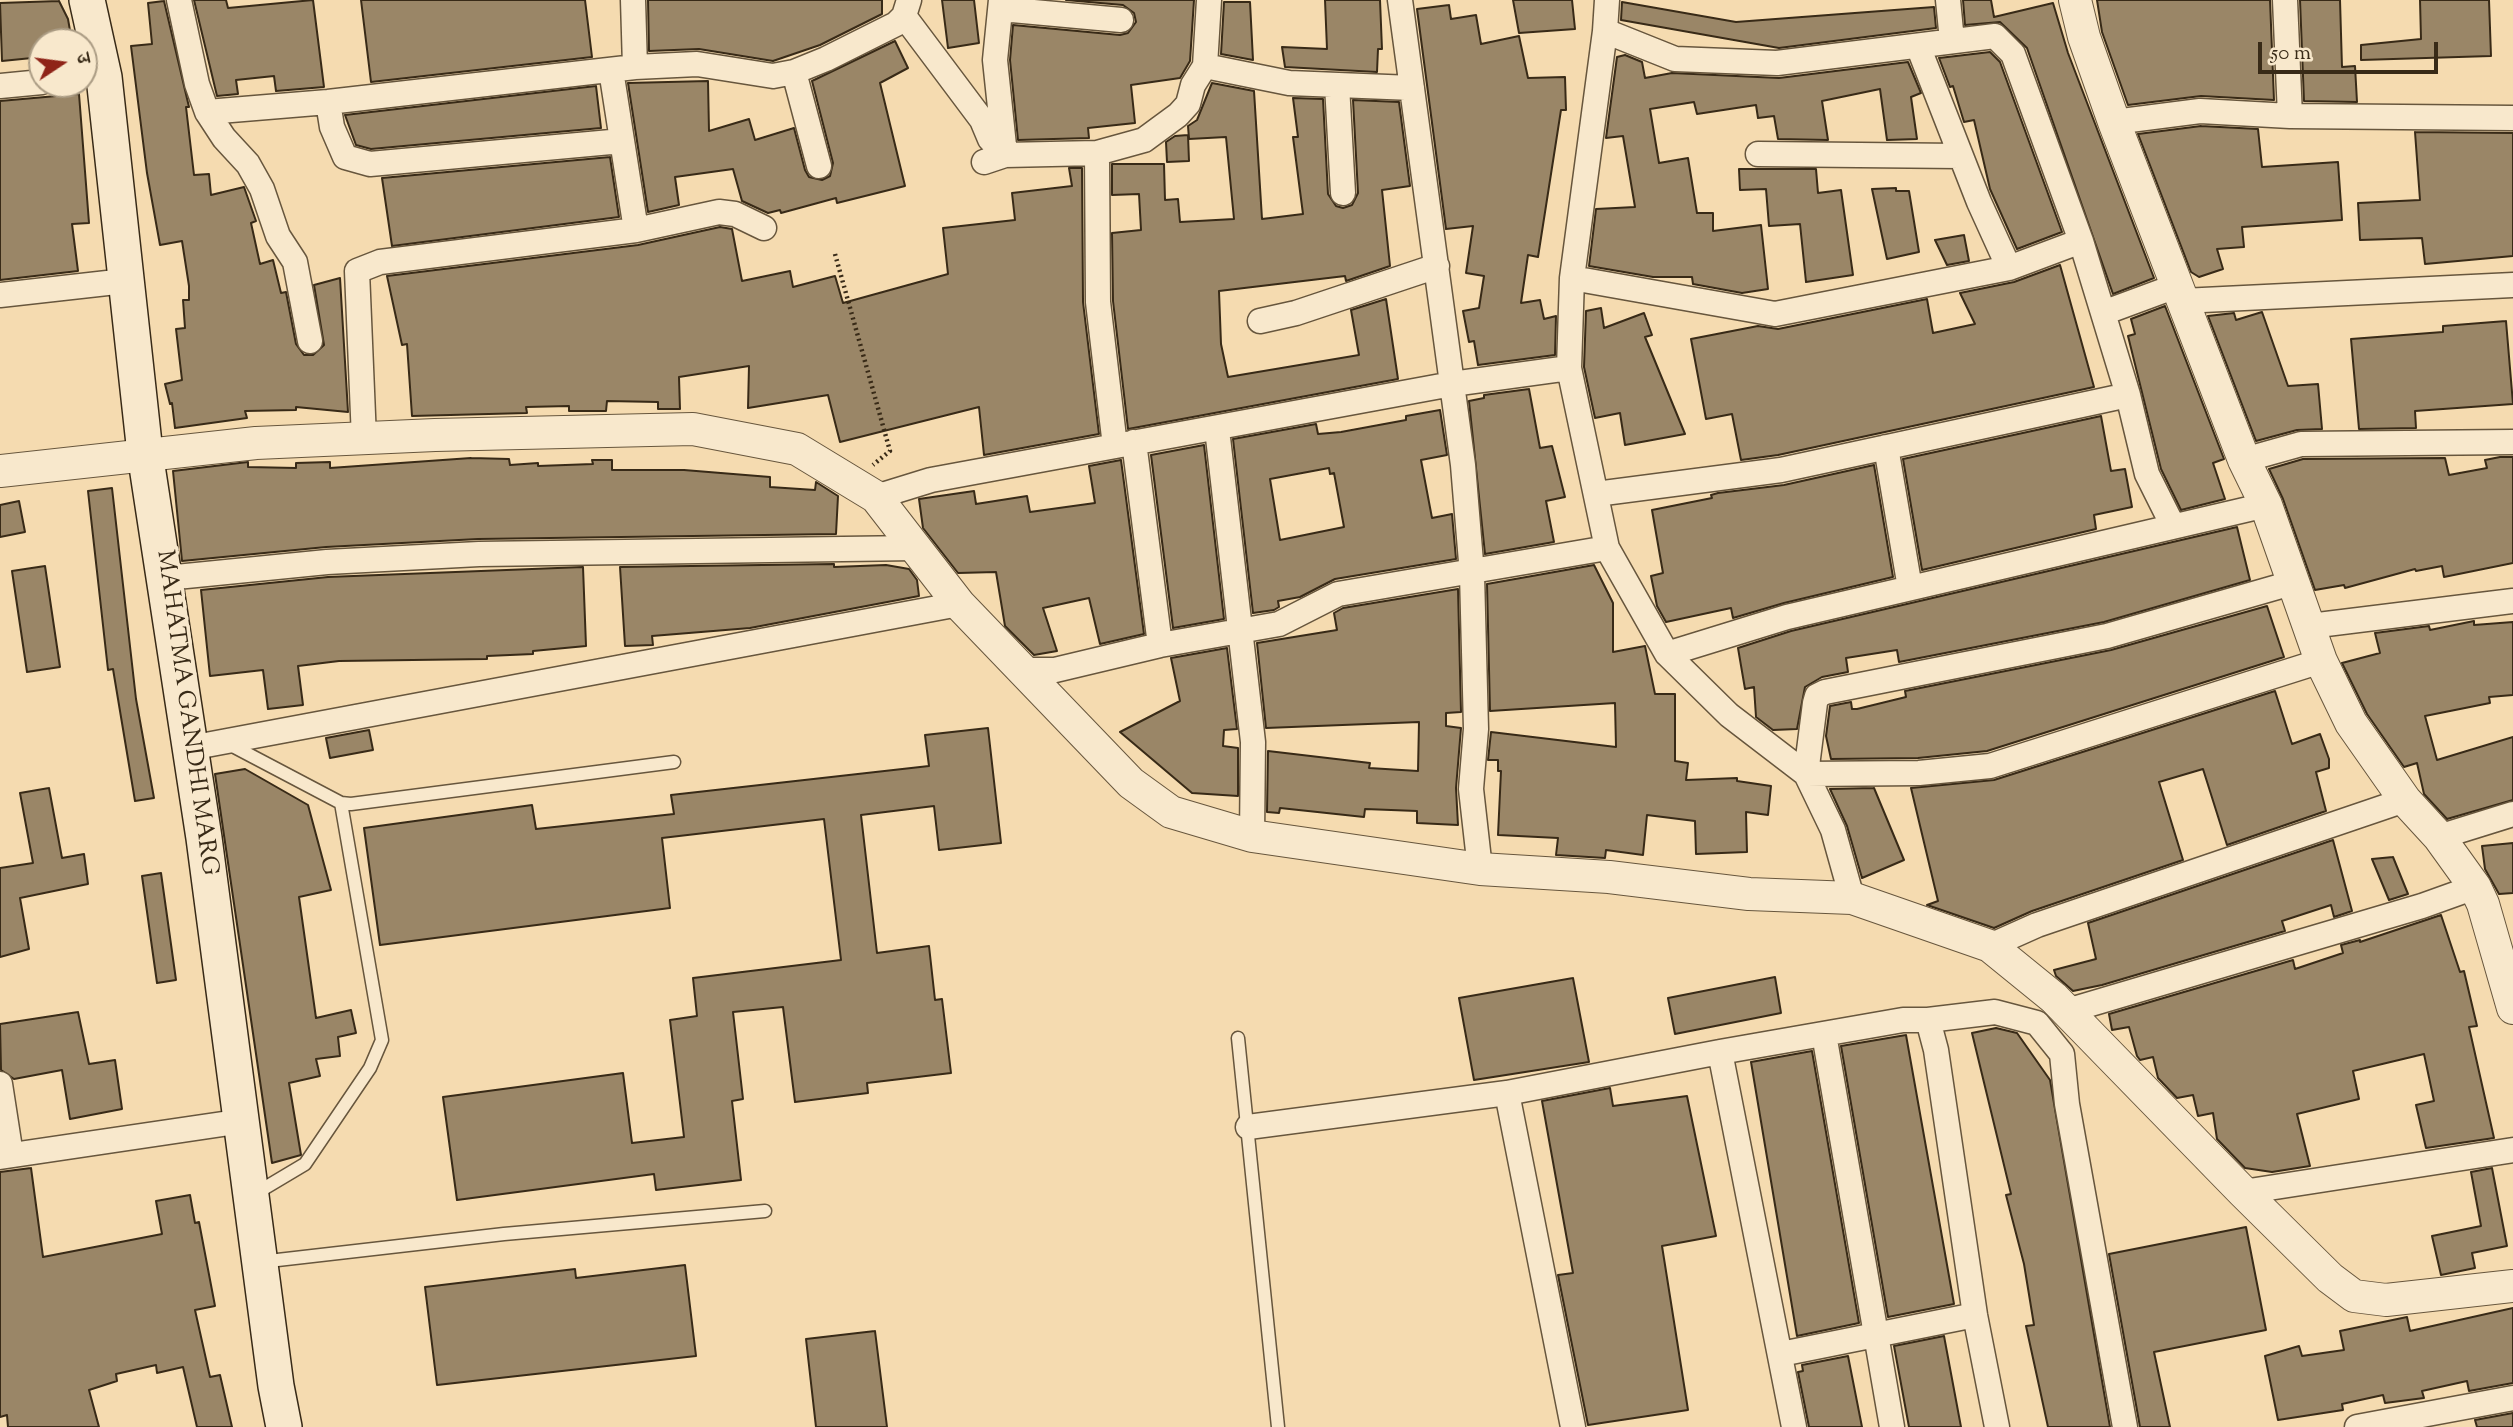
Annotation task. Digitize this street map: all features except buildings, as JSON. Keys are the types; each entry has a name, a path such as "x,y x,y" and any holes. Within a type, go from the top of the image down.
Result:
{"main road":[{"name":"MAHATMA GANDHI MARG","path":"87,0 90,28"},
{"name":"MAHATMA GANDHI MARG","path":"97,98 125,281 145,453 166,578 284,1427"}],"street":[{"path":"178,0 197,84 207,112 262,189 278,236 295,262 310,341"},
{"path":"633,0 623,68 622,141 636,230"},
{"path":"994,159 1097,153 1125,147 1144,140 1178,115 1188,104 1193,85 1205,66 1209,0"},
{"path":"1399,0 1437,266 1472,573 1476,729 1471,789 1480,869"},
{"path":"1607,0 1572,278 1569,368 1607,548 1667,654 1729,715 1806,774 1833,830 1852,898"},
{"path":"1948,0 1952,41"},
{"path":"2075,0 2084,37 2114,122 2244,460 2266,505 2321,661 2351,723 2405,800 2439,836 2474,887 2483,904 2513,1008"},
{"path":"2285,0 2290,116"},
{"path":"994,159 995,60 1001,4 1121,20"},
{"path":"207,112 328,102 623,68 697,64 773,76 794,72 896,24 907,8 982,120 994,159"},
{"path":"1605,31 1675,60 1777,63 1995,36 2013,54 2081,241 2128,395 2147,474 2173,526"},
{"path":"1918,46 1960,156 2009,268"},
{"path":"1205,66 1254,78 1337,86 1412,88"},
{"path":"794,72 819,166"},
{"path":"0,86 28,83"},
{"path":"1337,86 1343,193"},
{"path":"328,102 332,127 345,156 370,164 622,141"},
{"path":"2114,122 2200,111 2290,116 2513,118"},
{"path":"1097,153 1098,302 1160,645"},
{"path":"1758,153 1960,156"},
{"path":"364,439 357,271 380,262 636,230 719,212 735,214 764,228"},
{"path":"1572,278 1775,314 2009,268 2081,241"},
{"path":"1260,321 1296,313 1437,266"},
{"path":"0,295 125,281"},
{"path":"2103,313 2179,294 2513,285"},
{"path":"864,490 1217,429 1452,384 1569,368"},
{"path":"1596,494 1780,470 2128,395"},
{"path":"0,471 145,453 256,443 693,429 797,449 864,490 916,548 959,604 1131,783 1171,812 1252,836 1480,869 1609,877 1749,894 1852,898 1990,946 2067,1011 2243,1192 2330,1278 2354,1296 2386,1300 2513,1286"},
{"path":"1217,429 1253,742 1252,836"},
{"path":"2244,460 2301,444 2513,442"},
{"path":"1886,447 1910,588"},
{"path":"1667,654 1787,617 2266,505"},
{"path":"166,578 314,563 439,555 916,548"},
{"path":"1022,670 1055,670 1160,645 1279,624 1338,594 1607,548"},
{"path":"1806,774 1815,703 1817,696 1825,692 2107,636 2295,582"},
{"path":"2310,626 2513,601"},
{"path":"190,748 959,604"},
{"path":"1806,774 1919,773 1990,766 2321,661"},
{"path":"1990,946 2038,925 2405,800"},
{"path":"2439,836 2513,814"},
{"path":"2067,1011 2422,906 2474,887"},
{"path":"1248,1127 1507,1093 1903,1020 1928,1020 1995,1012 2038,1023 2062,1054 2067,1104 2125,1427"},
{"path":"1928,1020 1936,1050 1975,1315 1997,1427"},
{"path":"1824,1034 1892,1427"},
{"path":"1720,1052 1794,1427"},
{"path":"0,1084 6,1156 243,1121"},
{"path":"1507,1093 1573,1427"},
{"path":"2243,1192 2513,1150"},
{"path":"1781,1354 1975,1315"},
{"path":"2357,1427 2513,1398"}],"lane":[{"path":"225,742 341,803 363,803 674,762"},
{"path":"252,1196 305,1164 370,1068 382,1040 341,803"},
{"path":"1238,1038 1279,1427"},
{"path":"260,1262 504,1234 765,1211"}],"path":[{"path":"835,254 890,451 864,490"}]}
